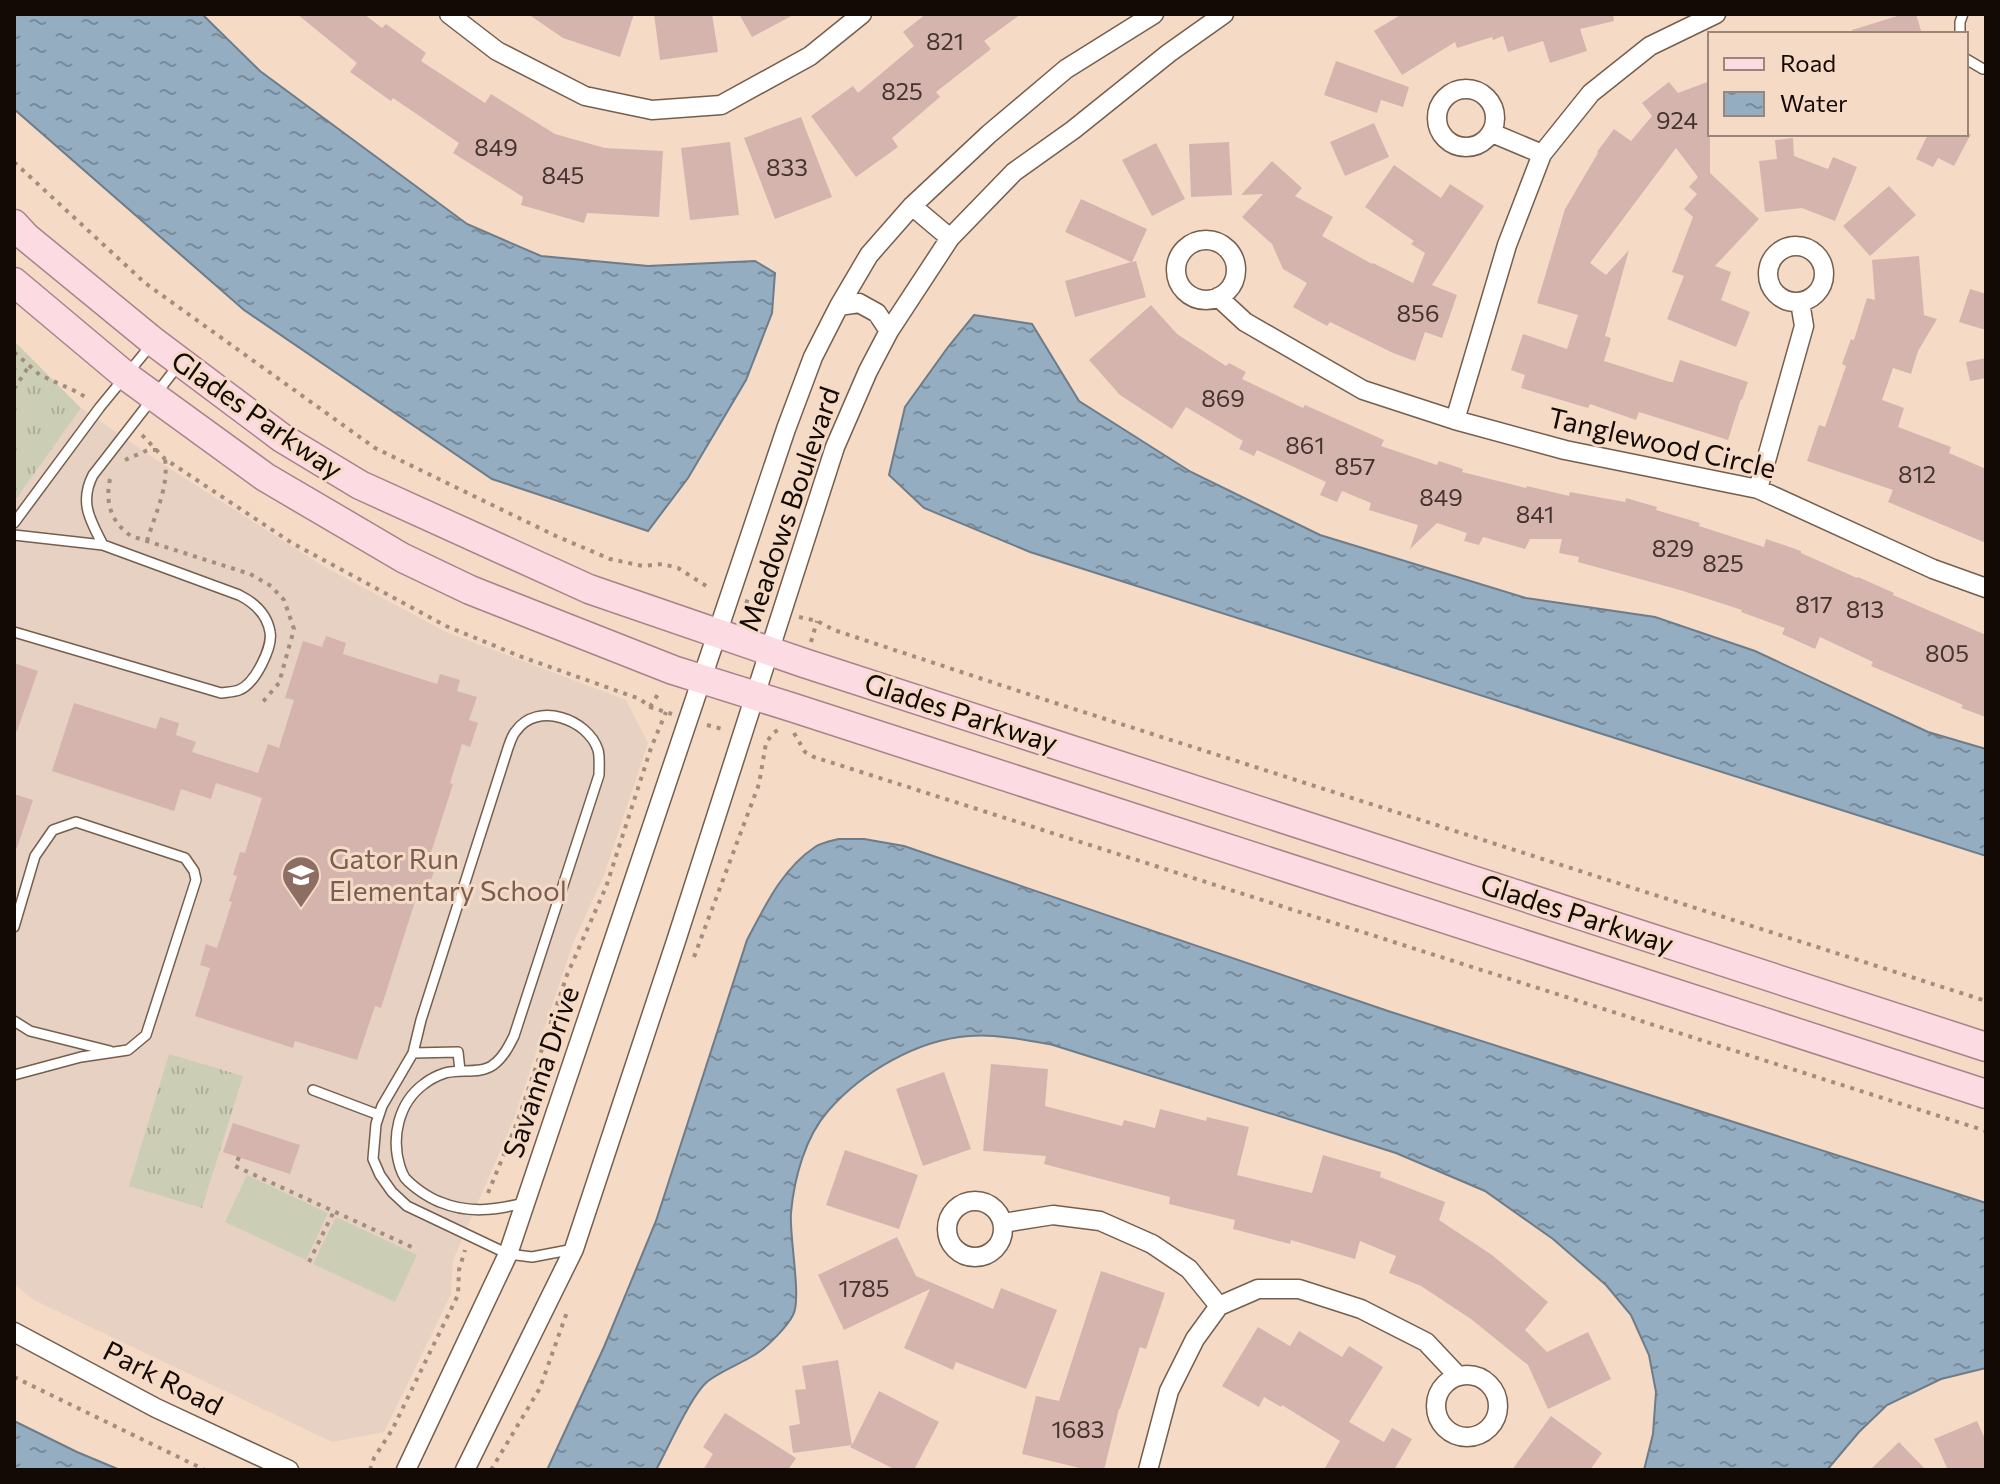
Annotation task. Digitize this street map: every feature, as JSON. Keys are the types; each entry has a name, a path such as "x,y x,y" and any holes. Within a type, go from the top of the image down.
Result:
{"main road":[{"name":"Glades Parkway","path":"14,224 180,363 282,438 360,485 589,589 770,651 1986,1047"},
{"name":"Glades Parkway","path":"14,282 153,397 265,477 403,558 470,590 702,680 1986,1094"}],"street":[{"path":"449,14 497,51 585,96 652,110 721,105 810,56 862,14"},
{"name":"Meadows Boulevard","path":"702,680 807,371 839,306 869,255 912,206 989,134 1066,69 1154,14"},
{"name":"Meadows Boulevard","path":"755,696 835,447 889,331 950,238 1014,172 1224,14"},
{"path":"1455,420 1507,245 1542,154 1591,93 1650,46 1716,14"},
{"path":"1492,133 1542,154"},
{"path":"912,206 950,238"},
{"name":"Tanglewood Circle","path":"1218,297 1245,322 1363,390 1455,420 1565,450 1758,489 1933,569 1986,588"},
{"path":"1758,489 1804,326 1800,302"},
{"path":"839,306 859,303 877,313 889,331"},
{"name":"Savanna Drive","path":"406,1470 508,1254 702,680"},
{"path":"465,1470 574,1249 755,696"},
{"path":"1003,1223 1053,1215 1100,1221 1152,1244 1189,1269 1219,1306"},
{"path":"1148,1470 1169,1391 1195,1339 1219,1306 1258,1289 1299,1289 1361,1309 1426,1342 1458,1376"},
{"name":"Park Road","path":"14,1332 156,1408 289,1470"}],"lane":[{"path":"1968,60 1986,69"},
{"path":"14,523 100,407 154,342"},
{"path":"103,545 86,503 87,488 93,475 180,363"},
{"path":"14,535 103,545 239,595 253,602 271,633 264,660 255,677 241,690 221,693 14,632"},
{"path":"527,1203 491,1211 440,1202 403,1177 396,1135 401,1113 423,1084 444,1073 492,1067 507,1051 514,1036 599,775 599,752 591,735 578,724 554,715 532,719 516,729 508,748 430,990 413,1053 393,1084 379,1115 373,1141 373,1159 392,1192 407,1206 508,1254 532,1257 574,1249"},
{"path":"14,927 35,856 53,830 76,822 185,858 194,871 196,880 146,1035 128,1050 81,1057 14,1075"},
{"path":"14,1021 30,1031 115,1052"},
{"path":"413,1053 458,1052 460,1071"},
{"path":"313,1090 379,1115"}],"path":[{"path":"14,162 145,283 375,448 610,559 643,566 662,564 678,568 711,589"},
{"path":"14,352 40,375 100,407"},
{"path":"14,389 29,366"},
{"path":"131,426 165,459 292,543 446,626 640,699 650,707"},
{"path":"120,464 129,457 157,450"},
{"path":"110,477 108,506 114,519 123,531 147,541 163,492 167,473 165,459"},
{"path":"817,621 834,630 1046,700 1986,1001"},
{"path":"481,1209 517,1123 567,975 606,887 651,748 666,712"},
{"path":"766,743 779,729 789,728 805,752 814,757 1986,1131"},
{"path":"239,1157 235,1166 416,1249"},
{"path":"309,1262 334,1211"},
{"path":"370,1470 458,1295 459,1270 470,1236"},
{"path":"14,1377 205,1470"}],"shaded area":[{"name":"Gator Run Elementary School","path":"81,408 323,566 448,633 626,700 648,743 604,875 573,943 513,1121 453,1260 451,1294 384,1432 332,1442 34,1300 14,1284 14,502"}],"green space":[{"path":"14,341 81,408 14,502"},
{"path":"169,1054 243,1076 202,1208 129,1186"},
{"path":"247,1175 328,1213 306,1260 225,1222"},
{"path":"336,1217 417,1255 395,1302 313,1264"}],"water":[{"path":"14,14 202,14 260,71 467,224 541,256 648,266 755,261 775,273 772,313 746,380 688,478 648,531 492,479 244,310 14,109"},
{"path":"974,315 1032,324 1079,401 1191,472 1320,535 1526,598 1655,617 1755,651 1928,732 1986,749 1986,856 1030,552 924,508 889,475 905,407"},
{"path":"839,839 864,839 904,846 1388,1011 1986,1203 1986,1368 1941,1379 1887,1405 1827,1470 1644,1470 1653,1434 1656,1392 1649,1355 1631,1315 1606,1285 1553,1239 1485,1191 1396,1153 1053,1045 1022,1039 969,1036 930,1044 892,1060 857,1083 820,1121 802,1159 793,1200 791,1223 796,1296 793,1315 782,1331 761,1351 714,1377 701,1388 656,1470 547,1470 604,1347 656,1221 747,940 775,889 793,866 815,847"},
{"path":"14,1421 77,1452 120,1470 14,1470"}],"building":[{"path":"297,14 364,14 382,28 386,24 426,53 421,61 485,103 491,94 555,134 605,148 663,151 659,217 587,213 584,223 521,205 523,197 453,153 459,143 350,72 357,63"},
{"path":"528,14 634,14 620,57 563,38"},
{"path":"654,14 712,14 718,52 660,60"},
{"path":"739,14 795,14 752,37"},
{"path":"926,14 1021,14 984,41 991,49 936,92 940,97 892,138 898,147 856,177 811,116 853,86 858,93 914,46 903,32"},
{"path":"1402,14 1613,14 1614,21 1580,29 1587,51 1550,63 1543,41 1508,52 1503,36 1457,48 1455,42 1402,75 1374,31"},
{"path":"1904,14 1916,14 1921,32 1852,32"},
{"path":"1336,61 1409,87 1403,107 1381,100 1377,113 1324,95"},
{"path":"1669,82 1678,93 1708,82 1710,173 1759,219 1715,266 1731,272 1721,300 1750,312 1736,347 1667,319 1684,276 1672,272 1693,217 1684,209 1697,194 1689,187 1698,177 1676,148 1590,263 1606,275 1629,250 1605,336 1611,338 1604,361 1673,382 1680,360 1748,382 1728,440 1639,412 1636,420 1590,404 1588,408 1521,388 1525,375 1511,370 1523,334 1567,349 1578,315 1537,303 1565,209 1597,152 1614,129 1631,141 1652,116 1642,103"},
{"path":"801,117 832,197 775,219 744,138"},
{"path":"1374,123 1389,157 1345,176 1330,142"},
{"path":"1971,134 1954,166 1938,158 1933,167 1916,159 1927,136"},
{"path":"1793,138 1794,156 1828,169 1833,157 1857,167 1835,221 1802,208 1765,212 1759,161 1777,159 1775,140"},
{"path":"730,142 739,215 690,220 681,148"},
{"path":"1229,142 1232,195 1191,197 1189,144"},
{"path":"1156,143 1185,199 1152,216 1122,160"},
{"path":"1272,161 1302,188 1295,196 1333,217 1322,236 1413,283 1425,253 1411,244 1414,241 1365,207 1394,165 1441,198 1450,184 1484,206 1432,285 1457,295 1442,338 1425,332 1415,361 1330,322 1327,326 1293,307 1307,283 1283,269 1272,244 1242,217 1263,194 1241,195"},
{"path":"1889,186 1916,215 1870,256 1843,226"},
{"path":"1081,199 1147,229 1132,262 1136,261 1146,297 1075,317 1065,281 1131,262 1065,232"},
{"path":"1919,256 1924,315 1937,319 1918,351 1911,374 1893,368 1882,400 1904,408 1898,427 1951,447 1949,453 1986,469 1986,543 1888,502 1893,490 1807,461 1819,425 1825,427 1846,366 1842,364 1851,339 1854,340 1867,298 1875,300 1872,260"},
{"path":"1970,289 1986,294 1986,330 1959,322"},
{"path":"1151,305 1177,334 1226,366 1229,363 1246,372 1242,379 1303,408 1305,405 1384,440 1381,446 1437,465 1439,461 1463,469 1462,472 1526,488 1625,502 1626,498 1764,547 1766,539 1801,551 1986,635 1986,717 1871,666 1873,662 1820,637 1815,649 1782,634 1785,628 1742,610 1578,562 1579,557 1559,553 1562,539 1530,539 1525,549 1483,537 1479,545 1464,541 1467,533 1437,523 1410,549 1418,525 1369,510 1371,503 1342,491 1337,502 1320,495 1326,482 1257,450 1254,456 1239,449 1243,441 1186,407 1172,429 1120,395 1089,360"},
{"path":"1986,358 1986,378 1970,381 1966,362"},
{"path":"326,636 346,643 343,654 437,684 440,674 460,680 457,691 477,697 469,720 478,723 470,747 462,744 450,783 453,784 426,868 434,871 426,895 418,892 381,1008 375,1006 357,1060 295,1041 293,1048 195,1016 210,968 200,965 206,944 217,948 232,902 229,901 237,876 233,875 240,852 245,853 262,798 216,783 211,799 181,789 174,811 52,771 74,703 156,729 160,717 179,723 176,735 196,742 192,752 258,773 268,744 279,748 294,700 285,698 303,641 322,647"},
{"path":"14,663 38,671 17,731 14,731"},
{"path":"14,794 33,800 17,848 14,847"},
{"path":"991,1064 1048,1069 1045,1106 1122,1126 1124,1120 1155,1128 1160,1109 1206,1121 1207,1117 1249,1127 1237,1175 1312,1193 1323,1155 1381,1172 1380,1177 1445,1202 1439,1220 1492,1255 1548,1302 1525,1330 1547,1352 1588,1332 1611,1379 1548,1409 1528,1365 1471,1319 1421,1286 1389,1273 1396,1256 1360,1241 1355,1259 1291,1240 1290,1244 1233,1229 1235,1220 1169,1204 1170,1197 1044,1164 1046,1156 983,1151"},
{"path":"944,1072 971,1149 923,1166 896,1089"},
{"path":"233,1123 300,1145 290,1174 223,1152"},
{"path":"845,1150 918,1175 899,1229 826,1205"},
{"path":"897,1237 916,1276 993,1309 1001,1288 1057,1310 1026,1389 956,1362 953,1370 904,1348 930,1289 844,1330 818,1275"},
{"path":"1101,1271 1165,1293 1146,1349 1140,1347 1119,1409 1104,1470 1088,1470 1022,1454 1036,1396 1059,1401"},
{"path":"1258,1327 1290,1346 1299,1331 1342,1357 1349,1346 1383,1367 1349,1422 1384,1442 1392,1428 1412,1439 1394,1470 1324,1470 1340,1441 1282,1405 1264,1397 1259,1407 1222,1386"},
{"path":"838,1360 852,1445 793,1453 789,1426 800,1424 795,1390 806,1389 802,1366"},
{"path":"879,1391 939,1422 914,1470 896,1470 850,1447"},
{"path":"725,1413 796,1458 788,1470 703,1470 713,1454 703,1447"},
{"path":"1551,1416 1602,1453 1590,1470 1512,1470"},
{"path":"1977,1421 1986,1441 1986,1470 1948,1470 1934,1439"},
{"path":"1899,1442 1926,1470 1870,1470"}],"place":[{"name":"Gator Run Elementary School","path":"301,909"}]}
